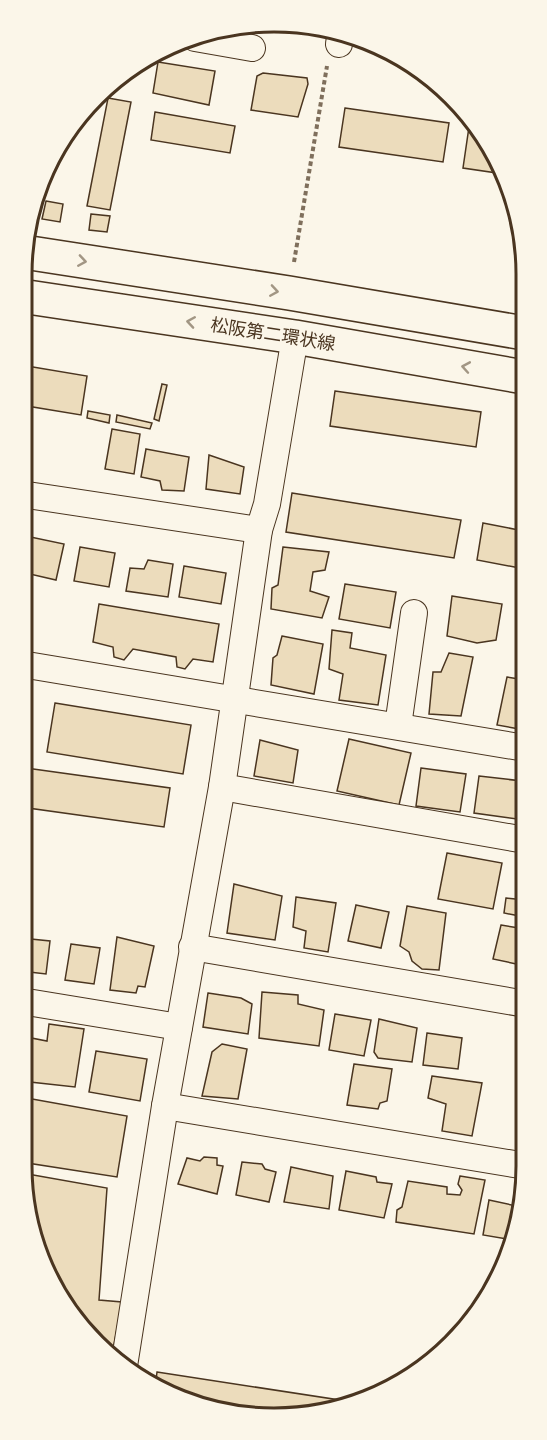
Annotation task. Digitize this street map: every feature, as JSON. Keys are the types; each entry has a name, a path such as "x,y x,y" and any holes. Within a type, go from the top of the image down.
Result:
{"main road":[{"path":"33,253 289,293 516,332"},
{"name":"松阪第二環状線","path":"32,298 295,337 516,376"}],"street":[{"path":"217,38 252,48"},
{"path":"125,1357 165,1106 222,787 259,530 267,504 295,337"},
{"path":"32,496 259,530"},
{"path":"398,726 414,613"},
{"path":"32,666 516,746"},
{"path":"222,787 516,838"},
{"path":"192,947 516,1002"},
{"path":"32,1003 179,1027"},
{"path":"165,1106 516,1164"}],"path":[{"path":"289,293 330,46 337,40"}],"building":[{"path":"158,62 215,71 209,105 153,93"},
{"path":"263,73 307,78 308,84 298,117 251,110 257,76"},
{"path":"108,98 131,102 110,210 87,206"},
{"path":"345,108 449,123 443,162 339,147"},
{"path":"155,112 235,126 230,153 151,140"},
{"path":"468,131 494,172 463,168"},
{"path":"46,201 63,204 60,222 42,219"},
{"path":"91,214 110,216 107,232 89,230"},
{"path":"32,367 87,376 81,415 32,407"},
{"path":"162,384 167,385 159,421 154,419"},
{"path":"335,391 481,412 476,447 330,426"},
{"path":"88,411 110,415 109,423 87,418"},
{"path":"117,415 152,423 150,429 116,422"},
{"path":"112,429 140,434 134,474 105,469"},
{"path":"146,449 189,457 184,491 162,490 160,481 141,477"},
{"path":"209,455 244,467 240,494 206,489"},
{"path":"292,493 461,520 454,558 286,532"},
{"path":"483,523 516,529 516,567 477,560"},
{"path":"32,537 64,544 56,580 32,575"},
{"path":"80,547 115,553 109,587 74,581"},
{"path":"283,547 329,552 325,570 313,572 310,591 329,597 322,618 271,609 272,588 278,585"},
{"path":"148,560 173,564 168,597 126,591 130,568 144,569"},
{"path":"184,566 226,573 221,604 179,597"},
{"path":"345,584 396,592 390,628 339,619"},
{"path":"452,596 502,604 496,640 477,643 447,636"},
{"path":"99,604 219,624 213,662 193,659 185,669 177,667 176,657 133,649 124,660 114,657 113,647 93,642"},
{"path":"332,630 352,633 350,648 386,655 378,705 339,700 343,674 329,669"},
{"path":"282,636 323,644 314,694 271,685 273,658 277,655"},
{"path":"449,653 473,657 461,716 429,714 433,672 441,672"},
{"path":"507,677 516,678 516,728 497,725"},
{"path":"55,703 191,725 183,774 47,752"},
{"path":"349,739 411,753 399,805 337,791"},
{"path":"260,740 298,750 293,783 254,776"},
{"path":"421,768 466,774 460,812 416,806"},
{"path":"32,769 170,788 164,827 32,809"},
{"path":"479,776 516,780 516,819 474,813"},
{"path":"447,853 502,863 493,909 438,899"},
{"path":"234,884 282,896 275,940 227,933"},
{"path":"296,897 336,903 328,952 304,948 306,931 293,927"},
{"path":"506,898 516,899 516,915 504,913"},
{"path":"356,905 389,912 381,948 348,941"},
{"path":"407,906 446,913 439,970 422,969 412,961 409,952 400,946"},
{"path":"501,925 516,928 516,964 493,959"},
{"path":"117,937 154,946 145,987 138,986 136,993 110,990"},
{"path":"32,939 50,941 46,974 32,972"},
{"path":"71,944 100,948 94,984 65,980"},
{"path":"262,992 298,995 298,1004 324,1010 319,1046 259,1038"},
{"path":"208,993 241,998 252,1004 248,1034 203,1027"},
{"path":"335,1014 371,1020 364,1056 329,1050"},
{"path":"379,1019 417,1028 412,1062 378,1058 374,1052"},
{"path":"49,1024 84,1029 75,1087 32,1082 32,1038 47,1041"},
{"path":"427,1033 462,1038 458,1069 423,1065"},
{"path":"222,1044 247,1049 238,1099 202,1096 212,1052"},
{"path":"96,1051 147,1059 140,1101 89,1092"},
{"path":"354,1064 392,1069 387,1101 380,1103 378,1109 347,1105"},
{"path":"432,1076 482,1083 472,1136 442,1131 446,1104 428,1098"},
{"path":"32,1099 127,1116 117,1177 32,1164"},
{"path":"204,1157 217,1158 217,1165 223,1166 217,1194 178,1184 187,1158 200,1161"},
{"path":"242,1162 262,1164 265,1169 276,1172 269,1202 236,1195"},
{"path":"291,1167 333,1176 329,1209 284,1202"},
{"path":"346,1171 376,1177 377,1182 392,1184 384,1218 339,1210"},
{"path":"32,1175 107,1188 99,1300 122,1302 114,1348 102,1338 82,1314 56,1274 44,1244 36,1214"},
{"path":"460,1176 485,1180 474,1234 396,1222 397,1210 402,1207 408,1181 447,1187 447,1194 460,1195 462,1190 458,1184"},
{"path":"489,1200 512,1205 504,1239 483,1235"},
{"path":"157,1372 337,1400 289,1408 258,1408 226,1404 196,1396 156,1378"}]}
